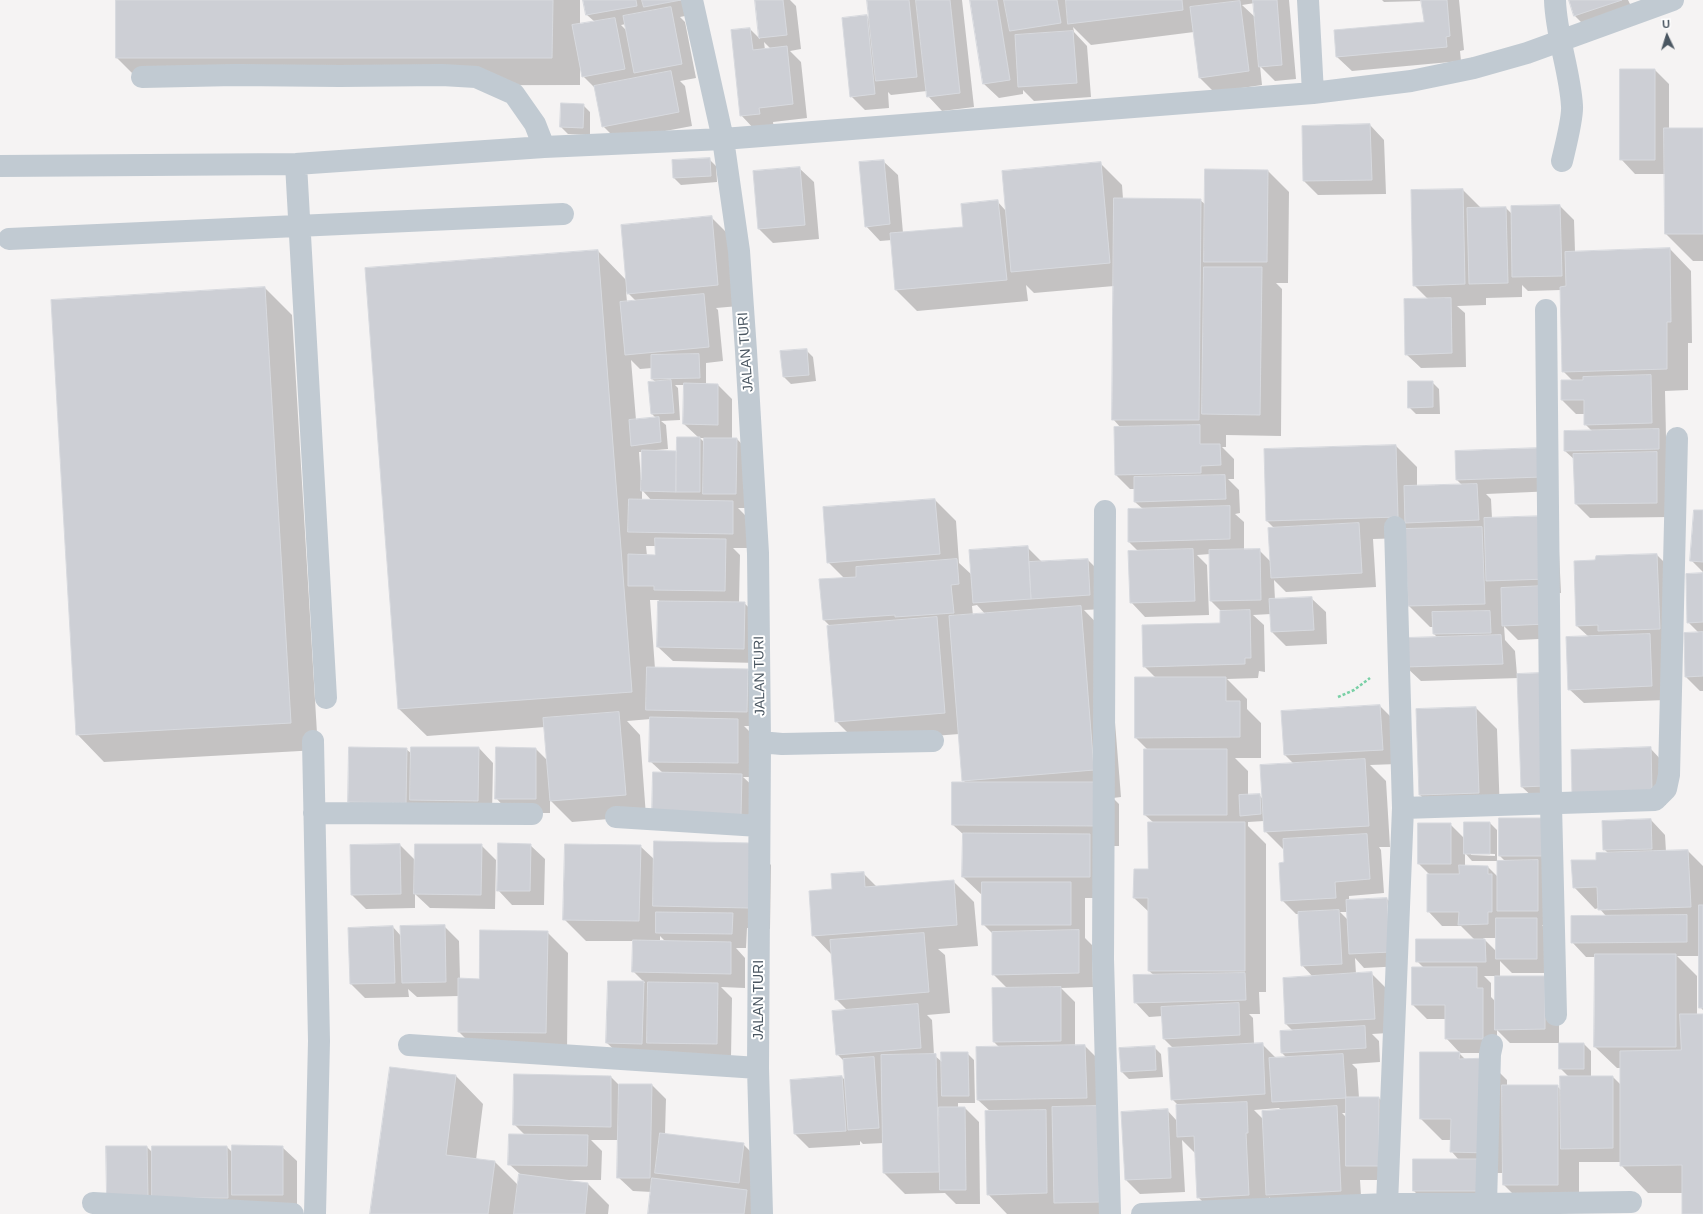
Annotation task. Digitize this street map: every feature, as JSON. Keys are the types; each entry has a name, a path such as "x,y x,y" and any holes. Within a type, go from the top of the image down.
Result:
{"street":[{"name":"JALAN TURI","path":"692,0 723,139 740,251 747,359 758,553 760,742 758,1068 762,1214"},
{"path":"1308,0 1313,93"},
{"path":"1555,0 1560,41 1573,108 1562,161"},
{"path":"0,166 296,164 544,147 723,139 1313,93 1411,81 1474,68 1527,53 1672,0"},
{"path":"142,77 235,75 442,75 476,77 514,94 535,124 544,147"},
{"path":"296,164 326,698"},
{"path":"9,239 563,214"},
{"path":"1546,310 1551,804 1556,1015"},
{"path":"1402,808 1655,800 1666,789 1668,775 1677,438"},
{"path":"1105,511 1103,959 1110,1214"},
{"path":"1387,1204 1402,808 1395,527"},
{"path":"760,742 782,744 933,741"},
{"path":"313,742 319,1041 315,1214"},
{"path":"314,813 532,814"},
{"path":"616,817 759,826"},
{"path":"409,1045 758,1068"},
{"path":"1486,1204 1490,1054 1492,1045"},
{"path":"1142,1214 1387,1204 1631,1202"},
{"path":"93,1203 293,1214"}],"building":[{"path":"116,0 553,0 552,58 116,58"},
{"path":"583,0 636,0 637,6 586,15"},
{"path":"642,0 681,0 644,7"},
{"path":"755,0 783,0 787,35 759,38"},
{"path":"867,0 909,0 917,77 876,81"},
{"path":"916,0 950,0 960,93 927,97"},
{"path":"970,0 997,0 1010,80 983,84"},
{"path":"1004,0 1057,0 1061,23 1010,31"},
{"path":"1066,0 1182,0 1183,10 1068,24"},
{"path":"1253,0 1277,0 1282,65 1259,67"},
{"path":"1421,0 1447,0 1450,36 1446,37 1447,47 1336,57 1334,30 1424,22"},
{"path":"1569,0 1622,0 1574,16"},
{"path":"1240,1 1249,71 1199,78 1190,7"},
{"path":"671,7 682,64 634,73 623,16"},
{"path":"867,15 875,94 850,97 842,18"},
{"path":"615,18 625,69 582,77 572,25"},
{"path":"750,28 753,50 787,46 793,104 759,108 760,114 740,116 731,30"},
{"path":"1073,31 1077,83 1018,87 1015,35"},
{"path":"1620,69 1655,69 1655,160 1620,160"},
{"path":"671,71 679,112 602,127 594,86"},
{"path":"561,103 584,104 583,128 560,127"},
{"path":"1370,124 1372,180 1303,181 1302,126"},
{"path":"1664,128 1703,128 1703,234 1665,234"},
{"path":"710,158 711,176 673,178 672,160"},
{"path":"884,160 890,224 865,227 859,162"},
{"path":"1101,162 1110,263 1011,272 1002,171"},
{"path":"800,167 805,225 758,229 753,171"},
{"path":"1205,169 1268,170 1267,262 1204,262"},
{"path":"1463,189 1465,284 1413,286 1411,190"},
{"path":"1114,198 1201,199 1199,420 1112,420"},
{"path":"998,200 1007,280 895,290 890,233 963,227 961,204"},
{"path":"1560,205 1562,276 1512,277 1511,206"},
{"path":"1506,207 1508,283 1469,284 1467,208"},
{"path":"712,216 718,285 627,294 621,225"},
{"path":"1670,248 1671,322 1667,322 1667,369 1562,372 1560,287 1566,286 1565,252"},
{"path":"598,250 632,692 398,709 365,268"},
{"path":"1204,267 1262,267 1260,415 1202,414"},
{"path":"265,287 291,723 76,735 51,300"},
{"path":"704,294 709,347 625,355 620,302"},
{"path":"1451,298 1452,353 1405,355 1404,299"},
{"path":"807,349 809,375 783,377 780,351"},
{"path":"699,354 700,378 651,379 651,355"},
{"path":"1651,375 1652,423 1584,425 1584,400 1561,400 1561,380 1583,380 1583,377"},
{"path":"671,380 674,413 651,414 648,382"},
{"path":"1408,381 1433,381 1433,407 1408,408"},
{"path":"684,383 718,384 718,425 683,424"},
{"path":"659,417 661,442 631,446 629,420"},
{"path":"1200,425 1200,444 1220,444 1221,465 1201,466 1201,473 1115,475 1114,427"},
{"path":"1659,429 1659,449 1564,451 1564,431"},
{"path":"677,437 700,437 700,492 676,492"},
{"path":"704,438 737,438 736,494 703,494"},
{"path":"1396,445 1398,517 1266,521 1264,449"},
{"path":"1540,448 1541,477 1456,480 1455,451"},
{"path":"642,450 676,451 676,492 641,491"},
{"path":"1657,452 1657,503 1575,504 1573,454"},
{"path":"1225,475 1226,499 1134,502 1134,477"},
{"path":"1477,484 1479,520 1405,523 1404,486"},
{"path":"629,499 733,501 733,534 628,532"},
{"path":"935,499 940,554 827,563 823,507"},
{"path":"1230,506 1230,539 1128,542 1128,509"},
{"path":"1694,510 1703,510 1703,562 1690,561"},
{"path":"1545,516 1547,579 1486,581 1484,518"},
{"path":"1359,523 1362,573 1271,578 1268,528"},
{"path":"1482,527 1485,604 1408,606 1405,529"},
{"path":"655,538 726,539 725,591 654,590 654,586 628,586 628,554 655,555"},
{"path":"1028,546 1031,599 973,603 969,550"},
{"path":"1193,549 1195,601 1130,603 1128,551"},
{"path":"1260,549 1261,600 1210,601 1209,550"},
{"path":"1657,554 1660,629 1598,631 1598,625 1576,626 1574,561 1595,560 1596,556"},
{"path":"957,559 959,584 951,585 954,613 823,620 819,579 856,577 856,567"},
{"path":"1088,559 1090,595 1031,599 1029,562"},
{"path":"1703,573 1703,622 1687,623 1686,574"},
{"path":"1545,586 1546,624 1502,626 1501,588"},
{"path":"1312,597 1314,630 1271,632 1269,599"},
{"path":"658,601 745,602 744,649 657,647"},
{"path":"1081,606 1094,770 962,781 949,616"},
{"path":"1250,610 1251,658 1245,658 1245,664 1143,667 1142,625 1220,623 1220,611"},
{"path":"1490,611 1491,633 1433,634 1432,612"},
{"path":"937,617 945,713 835,722 827,626"},
{"path":"1703,632 1703,676 1685,677 1684,633"},
{"path":"1650,634 1652,686 1568,690 1566,637"},
{"path":"1501,635 1503,664 1405,667 1405,638"},
{"path":"647,667 748,669 747,712 646,710"},
{"path":"1540,673 1543,786 1521,787 1517,674"},
{"path":"1135,677 1226,677 1226,701 1240,701 1240,737 1135,738"},
{"path":"1380,705 1383,750 1284,755 1281,711"},
{"path":"1476,707 1479,793 1419,795 1416,709"},
{"path":"619,712 626,795 550,801 543,718"},
{"path":"650,717 738,719 738,763 649,762"},
{"path":"349,747 407,748 406,803 348,802"},
{"path":"411,747 479,747 478,801 410,800"},
{"path":"496,747 536,748 536,799 495,799"},
{"path":"1651,747 1652,791 1572,794 1571,750"},
{"path":"1144,749 1227,749 1227,815 1144,815"},
{"path":"1365,759 1369,826 1264,832 1260,765"},
{"path":"653,772 742,774 741,815 652,814"},
{"path":"952,782 1098,782 1098,826 952,825"},
{"path":"1260,794 1261,814 1240,816 1239,795"},
{"path":"1499,818 1544,818 1544,856 1499,856"},
{"path":"1651,819 1652,849 1603,850 1602,821"},
{"path":"1148,822 1245,822 1245,971 1148,971 1148,898 1133,898 1134,869 1148,869"},
{"path":"1464,822 1490,822 1490,854 1464,854"},
{"path":"1418,823 1451,823 1451,864 1418,864"},
{"path":"963,833 1090,834 1090,877 962,877"},
{"path":"1367,834 1370,879 1335,882 1336,898 1281,901 1279,863 1284,862 1283,839"},
{"path":"654,841 750,843 749,908 653,906"},
{"path":"498,843 531,844 530,891 497,891"},
{"path":"400,844 401,894 351,895 350,845"},
{"path":"415,844 482,844 481,895 414,894"},
{"path":"565,844 641,845 639,921 563,920"},
{"path":"1688,850 1691,907 1598,910 1597,887 1573,888 1571,860 1596,860 1596,853"},
{"path":"1538,860 1538,911 1497,911 1497,861"},
{"path":"1459,865 1488,866 1488,874 1492,874 1492,912 1488,912 1488,924 1458,925 1459,912 1427,912 1427,874 1459,874"},
{"path":"864,872 865,887 954,880 957,925 812,936 809,891 832,889 831,874"},
{"path":"982,882 1071,882 1071,925 982,925"},
{"path":"1387,898 1390,952 1349,954 1346,900"},
{"path":"1699,905 1703,905 1703,1008 1699,1008"},
{"path":"1339,910 1342,964 1301,966 1298,912"},
{"path":"656,912 733,913 732,934 656,933"},
{"path":"1687,915 1687,942 1571,943 1571,916"},
{"path":"1496,918 1537,918 1537,959 1496,959"},
{"path":"445,925 446,982 402,983 400,926"},
{"path":"393,926 395,983 350,984 348,928"},
{"path":"480,930 548,931 546,1033 458,1032 458,978 479,979"},
{"path":"1079,930 1079,973 992,975 992,932"},
{"path":"924,933 929,992 835,1000 830,940"},
{"path":"1416,939 1485,939 1486,962 1416,962"},
{"path":"633,940 731,942 731,974 632,972"},
{"path":"1595,954 1676,954 1676,1047 1594,1047"},
{"path":"1412,967 1477,967 1477,988 1483,988 1483,1039 1445,1039 1445,1005 1412,1005"},
{"path":"1372,972 1375,1019 1285,1024 1283,978"},
{"path":"1245,973 1246,1000 1134,1003 1133,975"},
{"path":"1495,976 1545,976 1545,1029 1495,1030"},
{"path":"608,981 644,981 642,1044 606,1043"},
{"path":"648,982 718,983 717,1044 647,1043"},
{"path":"1061,987 1061,1041 993,1042 992,988"},
{"path":"1239,1003 1240,1035 1163,1039 1161,1007"},
{"path":"918,1004 921,1048 836,1055 832,1011"},
{"path":"1680,1014 1703,1014 1703,1214 1682,1214 1682,1165 1620,1166 1620,1051 1681,1050"},
{"path":"1365,1026 1366,1048 1281,1053 1280,1031"},
{"path":"1263,1043 1265,1094 1171,1100 1168,1048"},
{"path":"1559,1043 1584,1043 1584,1069 1559,1069"},
{"path":"1085,1045 1087,1098 977,1100 976,1047"},
{"path":"1155,1046 1156,1070 1121,1072 1119,1048"},
{"path":"941,1052 968,1052 969,1096 942,1096"},
{"path":"1420,1052 1460,1052 1459,1059 1487,1058 1487,1153 1450,1152 1451,1119 1420,1119"},
{"path":"936,1054 939,1172 883,1173 881,1055"},
{"path":"1343,1054 1346,1098 1272,1102 1269,1058"},
{"path":"874,1057 879,1128 848,1130 843,1059"},
{"path":"390,1067 456,1075 446,1155 495,1161 488,1214 370,1214"},
{"path":"514,1074 611,1076 611,1127 513,1125"},
{"path":"842,1076 846,1131 794,1134 790,1080"},
{"path":"1560,1076 1613,1076 1613,1148 1561,1149"},
{"path":"619,1084 652,1084 650,1178 617,1178"},
{"path":"1502,1085 1558,1085 1558,1185 1503,1185"},
{"path":"1346,1097 1379,1097 1379,1166 1346,1166"},
{"path":"1247,1102 1248,1133 1246,1133 1249,1195 1197,1198 1194,1136 1177,1137 1176,1105"},
{"path":"1097,1106 1099,1202 1054,1203 1052,1107"},
{"path":"1337,1106 1341,1191 1266,1195 1262,1111"},
{"path":"939,1107 965,1107 966,1190 940,1190"},
{"path":"1168,1109 1171,1178 1125,1180 1121,1112"},
{"path":"1046,1110 1047,1193 987,1195 985,1111"},
{"path":"660,1133 744,1143 739,1183 655,1173"},
{"path":"509,1134 588,1135 587,1166 508,1165"},
{"path":"232,1145 283,1146 283,1195 232,1195"},
{"path":"106,1146 147,1146 148,1197 107,1197"},
{"path":"152,1146 227,1146 228,1198 152,1198"},
{"path":"1413,1159 1480,1159 1479,1191 1413,1191"},
{"path":"519,1174 588,1183 585,1214 514,1214"},
{"path":"652,1178 747,1190 744,1214 648,1214"}]}
